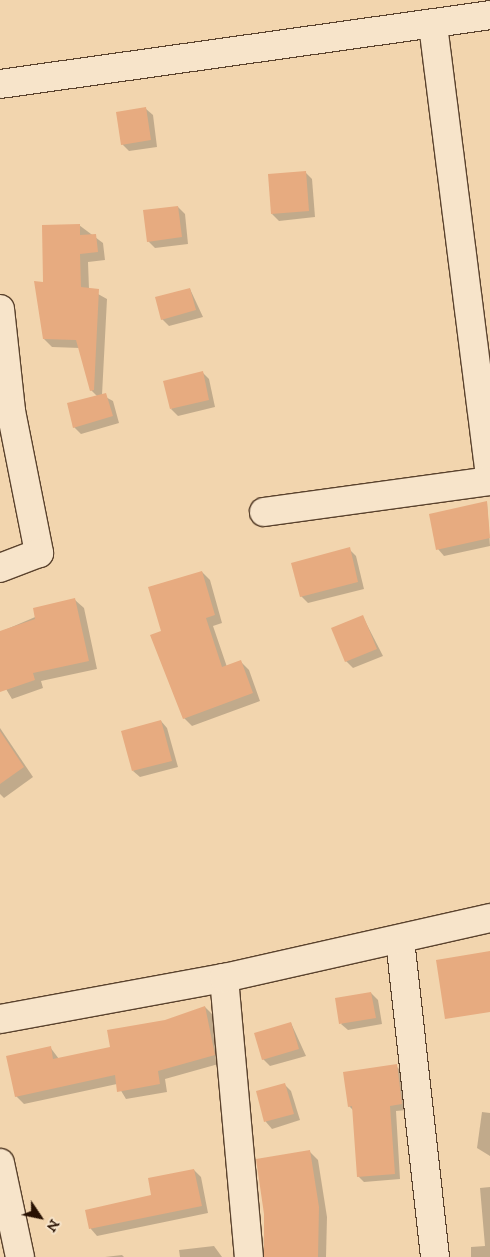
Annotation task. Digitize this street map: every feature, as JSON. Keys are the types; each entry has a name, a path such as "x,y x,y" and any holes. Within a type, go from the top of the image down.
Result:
{"street":[{"path":"0,84 433,25 490,15"},
{"path":"264,512 490,479 433,25"},
{"path":"0,308 11,411 39,553 0,568"},
{"path":"0,1019 224,978 400,940 490,918"},
{"path":"400,940 435,1257"},
{"path":"224,978 249,1257"},
{"path":"0,1164 20,1257"}],"building":[{"path":"146,107 151,140 121,145 116,112"},
{"path":"306,171 309,211 271,214 268,174"},
{"path":"178,206 182,237 147,242 143,210"},
{"path":"80,224 80,235 96,234 98,252 80,254 81,287 99,289 94,390 90,391 76,340 43,339 34,281 43,282 42,225"},
{"path":"190,288 196,310 161,320 155,297"},
{"path":"203,371 209,400 170,409 163,381"},
{"path":"106,393 113,416 73,428 67,403"},
{"path":"487,501 490,538 436,550 429,514"},
{"path":"350,547 358,582 300,597 291,563"},
{"path":"202,571 215,615 206,618 222,667 241,660 253,693 183,719 150,635 161,631 148,587"},
{"path":"75,598 89,661 33,673 35,680 0,692 0,631 35,619 33,608"},
{"path":"363,615 377,649 345,662 331,628"},
{"path":"161,720 172,761 132,771 121,731"},
{"path":"0,731 24,767 0,784"},
{"path":"490,951 490,1012 445,1019 436,960"},
{"path":"371,992 376,1018 339,1024 335,998"},
{"path":"205,1006 215,1055 158,1071 160,1084 117,1092 115,1075 15,1097 6,1056 51,1046 53,1059 110,1047 107,1030 165,1020"},
{"path":"291,1022 299,1049 262,1060 254,1033"},
{"path":"397,1064 402,1104 390,1106 395,1174 357,1177 352,1106 348,1107 343,1072"},
{"path":"285,1083 294,1114 264,1122 256,1091"},
{"path":"310,1150 319,1207 318,1257 264,1257 264,1214 256,1159"},
{"path":"194,1169 202,1206 89,1229 85,1210 151,1195 148,1178"}]}
